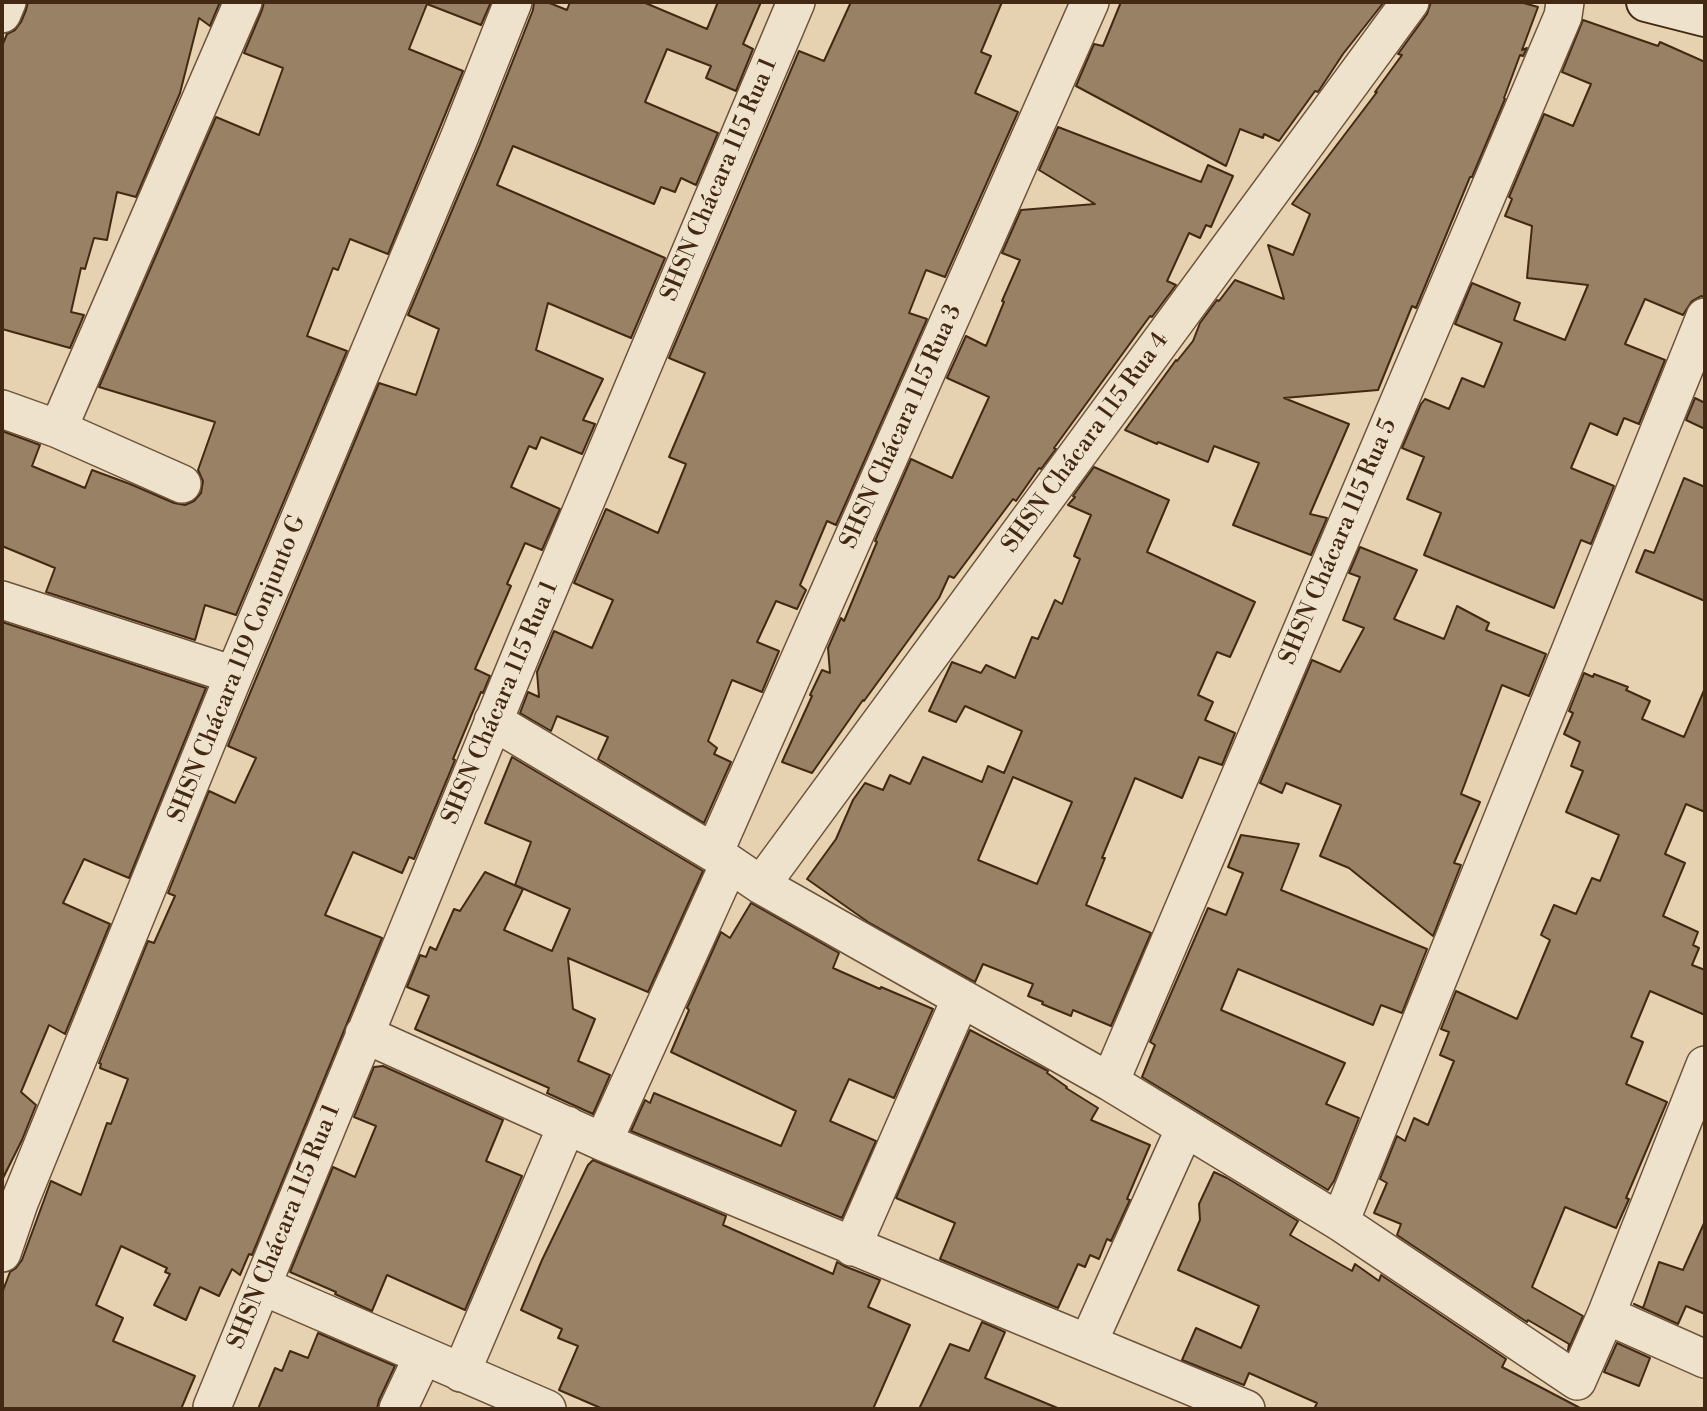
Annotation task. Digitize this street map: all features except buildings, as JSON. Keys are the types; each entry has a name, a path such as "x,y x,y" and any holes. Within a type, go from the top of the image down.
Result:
{"street":[{"path":"2,14 7,2"},
{"path":"58,429 243,2"},
{"name":"SHSN Chácara 119 Conjunto G","path":"2,1253 10,1201 234,675 460,136 513,2"},
{"name":"SHSN Chácara 115 Rua 1","path":"212,1407 494,721 796,2"},
{"name":"SHSN Chácara 115 Rua 3","path":"603,1142 722,858 1090,2"},
{"name":"SHSN Chácara 115 Rua 4","path":"761,885 1410,2"},
{"name":"SHSN Chácara 115 Rua 5","path":"1110,1082 1563,16 1565,2"},
{"path":"1646,2 1705,17"},
{"path":"1340,1223 1705,317"},
{"path":"2,409 58,429 182,484"},
{"path":"2,600 234,675"},
{"path":"494,721 722,858 761,885 1110,1082 1340,1223 1577,1381 1606,1315 1705,1065"},
{"path":"852,1247 961,998"},
{"path":"364,1034 603,1142 1246,1409"},
{"path":"461,1373 567,1125"},
{"path":"1088,1343 1185,1128"},
{"path":"262,1286 547,1409"},
{"path":"1606,1315 1705,1359"},
{"path":"398,1409 423,1356"}]}
